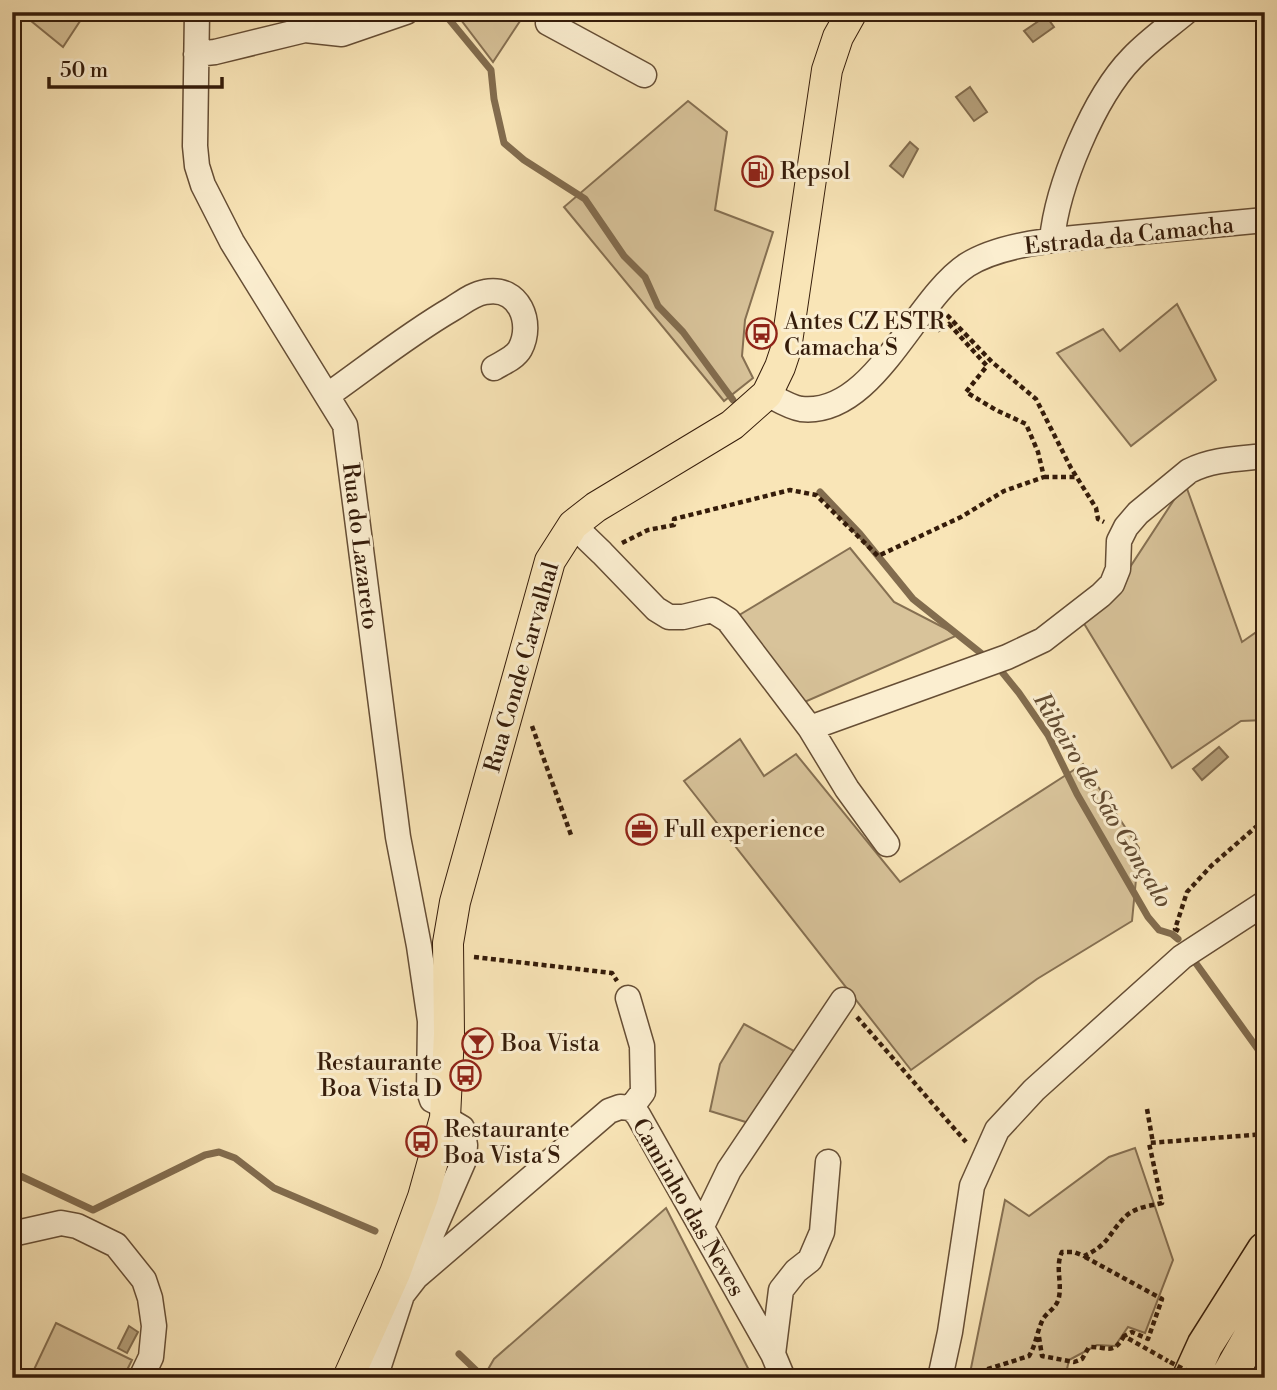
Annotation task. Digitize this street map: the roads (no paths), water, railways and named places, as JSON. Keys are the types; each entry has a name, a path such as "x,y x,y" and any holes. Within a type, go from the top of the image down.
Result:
{"highway":[{"path":"1180,1370 1205,1345 1265,1250"},
{"path":"1228,1378 1265,1313"}],"main road":[{"name":"Rua Conde Carvalhal","path":"348,1378 395,1273 424,1197 445,1112 449,1034 448,954 455,902 550,561 573,525 596,508 732,425 767,394 780,367 788,336 827,70 838,37 852,12"}],"street":[{"name":"Rua do Lazareto","path":"197,12 197,166 232,242 345,425 398,837 430,1021 429,1091 432,1100 445,1112"},
{"path":"196,54 215,52 305,30 342,34 406,12"},
{"path":"553,12 548,23 644,75"},
{"path":"1052,240 1053,223 1082,135 1108,90 1132,58 1186,12"},
{"name":"Estrada da Camacha","path":"767,394 799,409 822,408 845,398 865,384 933,299 967,265 997,252 1052,240 1265,220"},
{"path":"328,395 424,325 475,295 495,291 513,296 521,308 526,324 519,352 494,368"},
{"path":"810,728 1007,657 1043,640 1112,584 1118,569 1119,541 1138,513 1189,471 1216,461 1265,456"},
{"path":"573,525 656,609 669,617 683,617 712,610 728,620 810,728 887,844"},
{"path":"940,1378 950,1332 972,1186 997,1130 1034,1090 1182,957 1265,903"},
{"path":"628,998 642,1046 643,1092 631,1108"},
{"path":"702,1226 729,1170 843,1000"},
{"name":"Caminho das Neves","path":"415,1277 609,1111 620,1107 631,1108 638,1115 702,1226 773,1354 783,1378"},
{"path":"375,1378 402,1295 415,1277 464,1160 462,1128 445,1112"},
{"path":"773,1354 780,1290 810,1259 822,1232 828,1162"},
{"path":"12,1234 61,1223 77,1226 117,1245 144,1280 150,1298 154,1326 151,1357 141,1378"}],"waterway":[{"name":"Ribeiro de São Gonçalo","path":"443,12 491,70 494,99 504,143 524,160 585,199 624,256 645,277 658,306 683,332 733,400"},
{"name":"Ribeiro de São Gonçalo","path":"820,492 860,534 913,599 982,654"},
{"name":"Ribeiro de São Gonçalo","path":"1002,672 1048,735 1077,794 1148,917 1159,930 1178,939"},
{"name":"Ribeiro de São Gonçalo","path":"1195,962 1265,1059"},
{"path":"12,1172 93,1210 205,1155 219,1152 235,1158 274,1188 375,1231"},
{"path":"459,1354 484,1378"}],"place":[{"name":"Repsol","path":"757,171"},
{"name":"Antes CZ ESTR Camacha S","path":"761,334"},
{"name":"Full experience","path":"641,829"},
{"name":"Boa Vista","path":"478,1043"},
{"name":"Restaurante Boa Vista D","path":"465,1075"},
{"name":"Restaurante Boa Vista S","path":"421,1142"}]}
